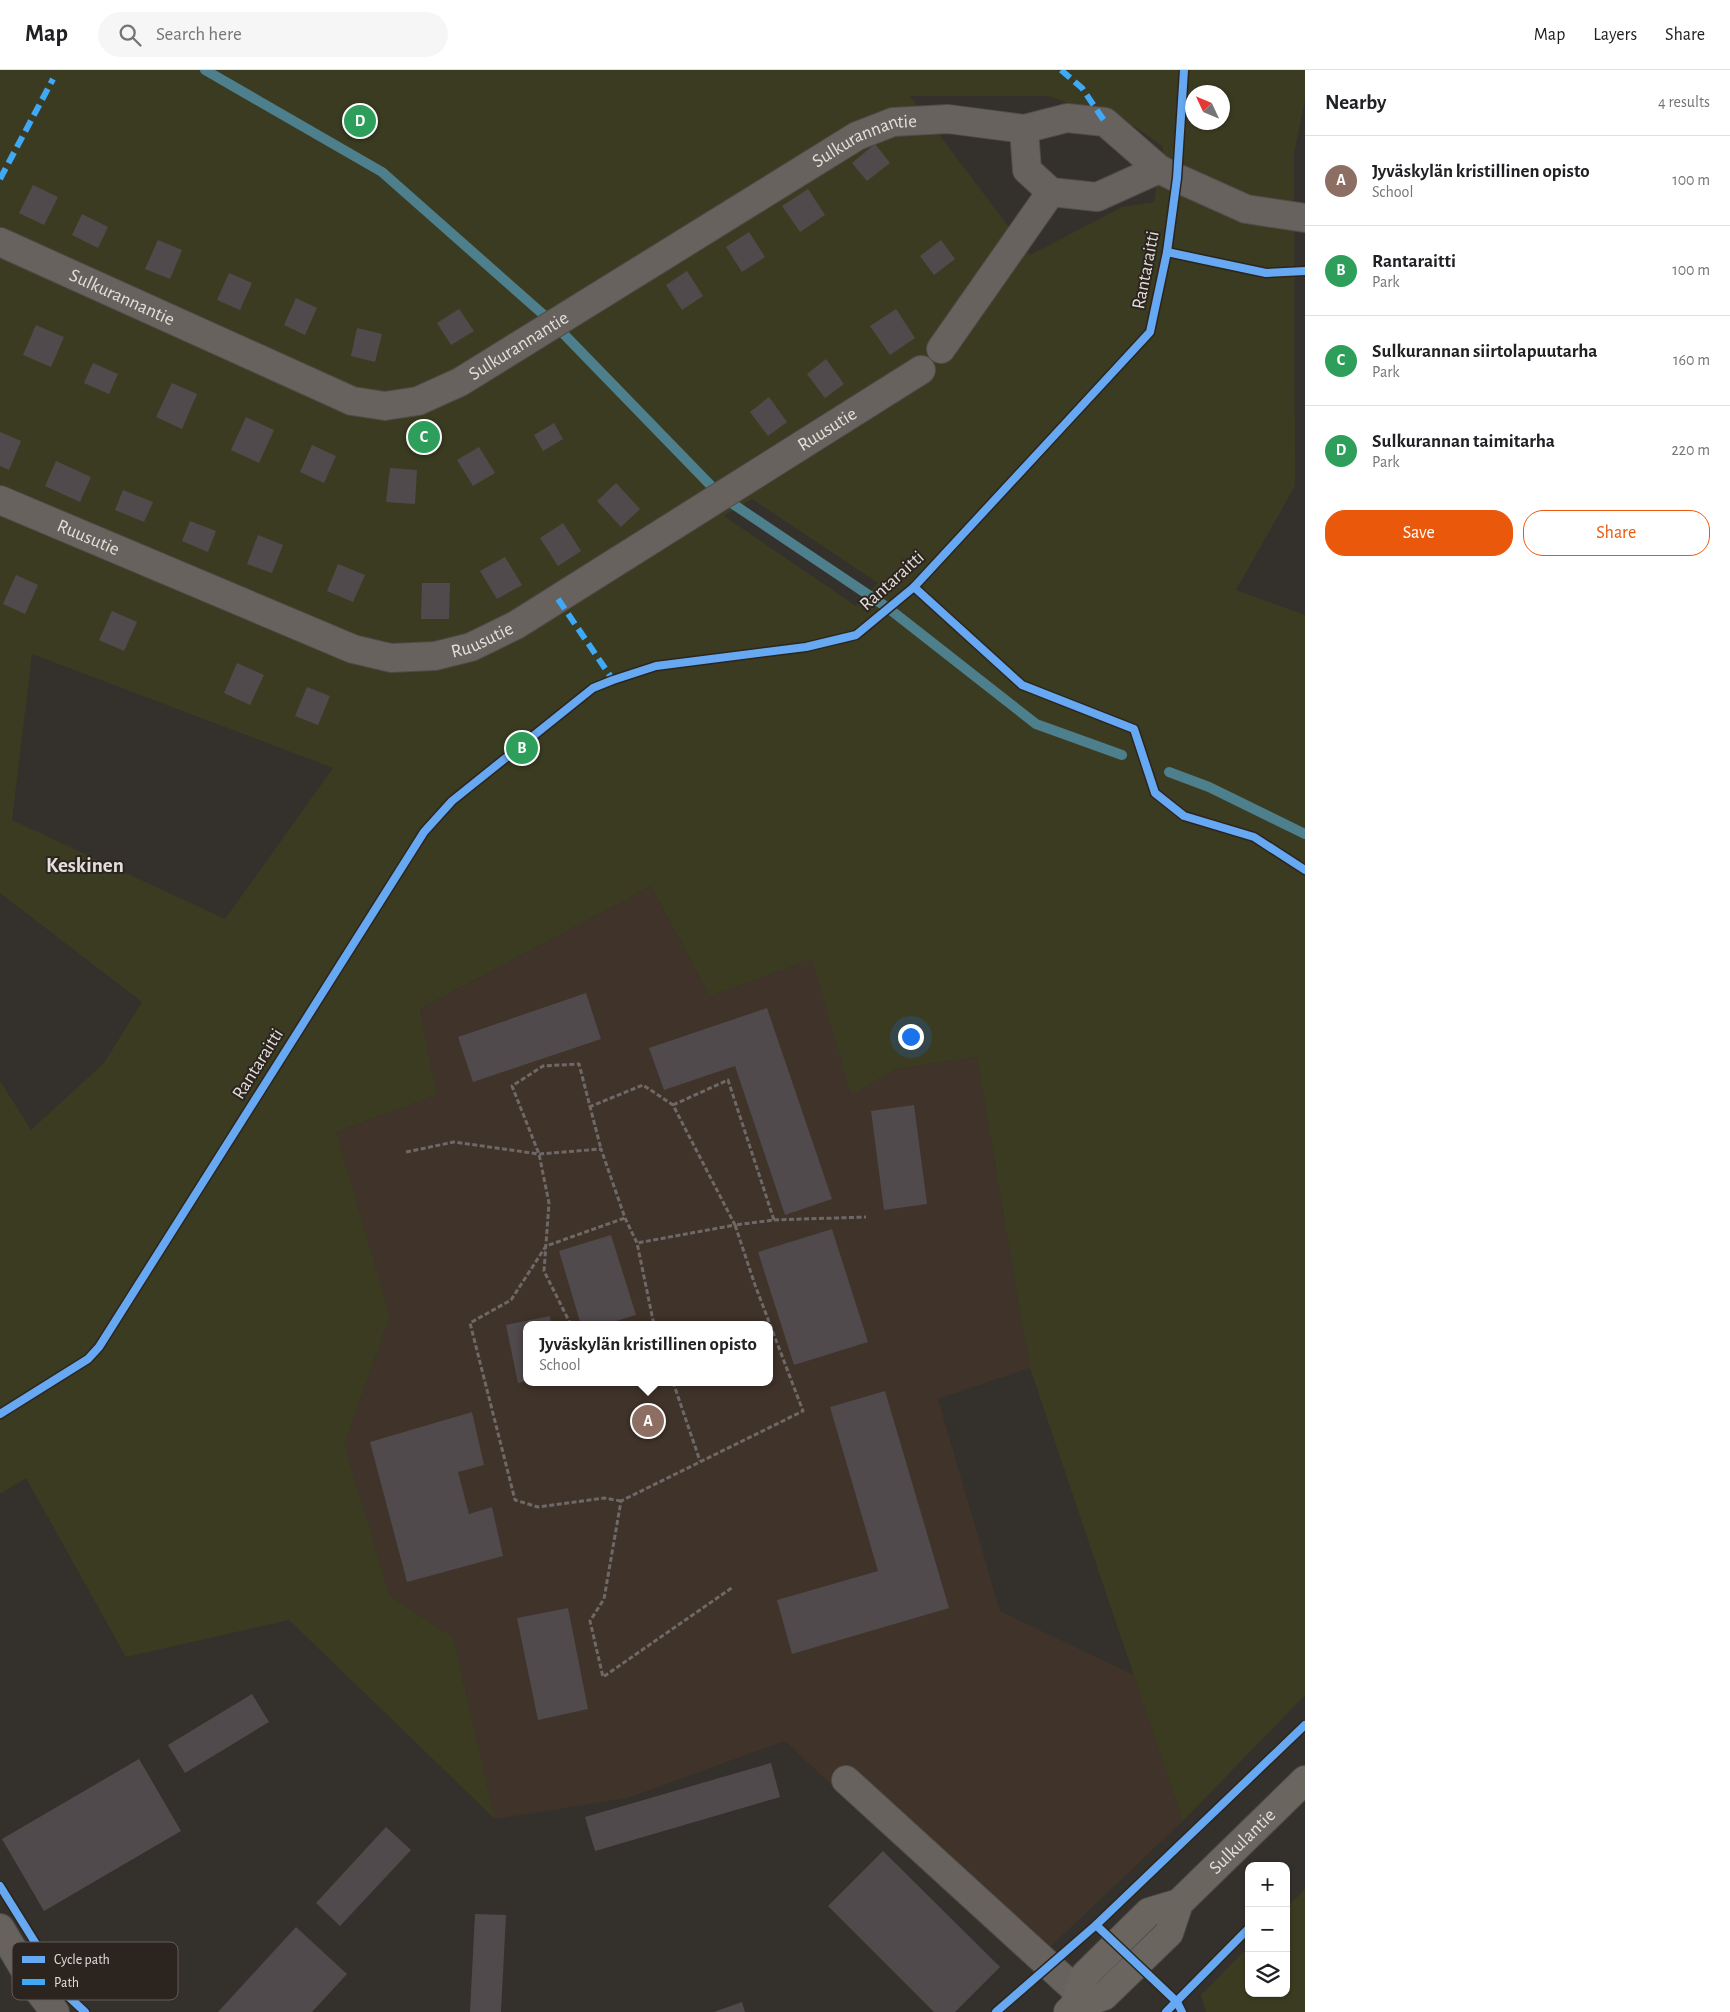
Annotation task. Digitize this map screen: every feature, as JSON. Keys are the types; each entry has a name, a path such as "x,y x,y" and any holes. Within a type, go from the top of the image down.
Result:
{"main road":[{"name":"Sulkulantie","path":"1077,2003 1085,1976 1148,1912 1179,1903 1305,1780"}],"street":[{"path":"1159,169 1097,197 1051,192 1026,170 1024,129 1067,118 1105,122 1159,169 1246,209 1305,218"},
{"name":"Sulkurannantie","path":"0,242 352,401 385,406 418,401 460,382 858,136 893,122 948,119 1024,129"},
{"path":"941,349 1051,192"},
{"name":"Ruusutie","path":"0,500 353,649 391,658 436,656 471,647 516,625 920,370"},
{"path":"846,1780 1077,2003"},
{"path":"0,1928 12,1948"},
{"path":"46,2000 55,2012"}],"path":[{"path":"569,1321 544,1271 549,1203 539,1154 512,1086 543,1066 578,1064 601,1150 625,1218 637,1243 653,1321"},
{"path":"673,1105 728,1080 774,1220"},
{"path":"589,1107 643,1085 673,1105 735,1225 769,1321"},
{"path":"406,1152 454,1142 539,1154 601,1150"},
{"path":"637,1243 735,1225 774,1220 866,1217"},
{"path":"625,1218 546,1246 511,1300 470,1323 515,1500 538,1507 604,1498 620,1502 803,1411 773,1332"},
{"path":"674,1386 700,1461"},
{"path":"620,1502 604,1599 590,1621 604,1677 733,1588"}],"shaded area":[{"path":"0,70 1305,70 1305,100 1294,154 1295,486 1236,590 1305,615 1305,1695 1183,1821 1030,1368 977,1057 895,1069 851,1095 812,959 710,996 651,886 420,1009 436,1095 336,1132 390,1316 344,1444 390,1596 453,1637 495,1819 289,1620 126,1657 26,1478 0,1494 0,1081 31,1130 104,1063 142,1002 0,893","holes":["910,96 1048,96 1136,127 1163,147 1154,202 1122,207 1030,255","752,499 878,583 856,606 724,516","32,654 333,768 225,919 12,820"]},
{"path":"651,886 710,996 812,959 851,1094 895,1069 977,1057 1030,1368 938,1399 1000,1611 1134,1675 1183,1821 1030,1966 883,1834 785,1741 628,1798 495,1819 453,1637 390,1596 344,1444 390,1316 336,1132 436,1095 420,1009"},
{"path":"1305,1889 1305,2012 1206,2012 1201,1995 1245,1950 1245,1997 1290,1997 1290,1904"}],"building":[{"path":"875,144 890,163 867,181 852,163"},
{"path":"33,185 58,197 44,225 19,213"},
{"path":"808,189 825,215 800,232 782,206"},
{"path":"82,214 108,227 98,248 72,235"},
{"path":"749,232 765,257 742,272 726,247"},
{"path":"158,240 182,250 170,279 145,269"},
{"path":"941,240 955,259 934,275 920,256"},
{"path":"687,271 703,296 682,310 666,285"},
{"path":"229,273 252,283 240,310 217,300"},
{"path":"296,298 317,308 305,335 284,325"},
{"path":"459,309 474,331 451,345 437,323"},
{"path":"896,309 915,338 890,355 870,326"},
{"path":"36,325 64,337 51,367 23,355"},
{"path":"357,328 382,334 375,362 351,356"},
{"path":"826,359 844,384 825,398 807,374"},
{"path":"93,363 118,374 109,394 84,383"},
{"path":"172,383 197,394 182,429 156,417"},
{"path":"769,397 787,422 768,436 750,412"},
{"path":"246,417 274,430 259,463 231,450"},
{"path":"554,423 563,439 543,451 534,435"},
{"path":"0,432 21,441 9,470 0,466"},
{"path":"312,445 336,456 324,483 300,472"},
{"path":"479,447 495,473 473,486 457,460"},
{"path":"56,461 91,477 80,502 45,486"},
{"path":"390,468 417,470 415,504 386,502"},
{"path":"616,483 640,509 621,527 597,501"},
{"path":"123,490 153,502 144,522 115,510"},
{"path":"190,521 216,531 208,552 182,541"},
{"path":"563,523 581,551 558,566 540,538"},
{"path":"258,535 283,545 272,573 247,564"},
{"path":"505,557 522,585 497,599 480,571"},
{"path":"338,564 365,575 353,602 327,591"},
{"path":"16,575 38,585 25,614 3,604"},
{"path":"422,583 450,583 449,619 421,619"},
{"path":"112,611 137,622 124,651 99,640"},
{"path":"237,663 264,675 250,705 224,693"},
{"path":"307,687 330,696 318,725 295,716"},
{"path":"586,993 601,1039 473,1082 458,1037"},
{"path":"767,1008 832,1199 785,1215 735,1066 664,1090 649,1048"},
{"path":"914,1105 927,1204 884,1210 871,1111"},
{"path":"832,1229 868,1342 794,1365 758,1252"},
{"path":"611,1235 636,1315 616,1321 580,1321 559,1251"},
{"path":"550,1316 551,1321 526,1321"},
{"path":"523,1322 523,1382 518,1383 506,1325"},
{"path":"885,1391 949,1608 792,1654 777,1600 878,1571 830,1407"},
{"path":"472,1412 484,1465 458,1472 469,1514 492,1507 503,1556 407,1582 370,1442"},
{"path":"568,1608 588,1709 538,1720 517,1618"},
{"path":"252,1694 269,1722 185,1773 168,1745"},
{"path":"139,1759 181,1831 44,1911 2,1839"},
{"path":"771,1763 780,1797 595,1851 585,1817"},
{"path":"386,1827 411,1850 340,1926 316,1903"},
{"path":"883,1851 1000,1967 955,2012 934,2012 828,1906"},
{"path":"475,1914 506,1915 501,2012 470,2012"},
{"path":"296,1927 347,1974 312,2012 218,2012"},
{"path":"742,2002 745,2012 714,2012"}],"waterway":[{"path":"205,70 382,172 554,324 721,496 888,608 1036,724 1122,755"},
{"path":"1169,772 1209,787 1305,834"}],"marked path":[{"path":"1061,70 1082,88 1105,122"},
{"path":"0,179 53,79"},
{"path":"558,599 613,680"}],"cycle path":[{"name":"Rantaraitti","path":"0,1414 88,1359 99,1347 424,832 452,801 593,688 656,666 806,647 856,635 914,587 1150,332 1167,252 1177,178 1184,70"},
{"name":"Rantaraitti","path":"1167,252 1266,273 1305,271"},
{"name":"Rantaraitti","path":"914,587 1022,685 1134,729 1155,793 1184,816 1254,837 1305,870"},
{"path":"996,2012 1096,1925 1305,1725"},
{"path":"0,1886 35,1942"},
{"path":"1096,1925 1177,2002 1182,2012"},
{"path":"1166,2012 1245,1932"},
{"path":"72,2000 85,2012"}],"place":[{"name":"Sulkurannan taimitarha","path":"360,121"},
{"name":"Sulkurannan siirtolapuutarha","path":"424,437"},
{"name":"Rantaraitti","path":"522,748"},
{"name":"Jyväskylän kristillinen opisto","path":"648,1421"}],"district":[{"name":"Keskinen","path":"85,865"}]}
